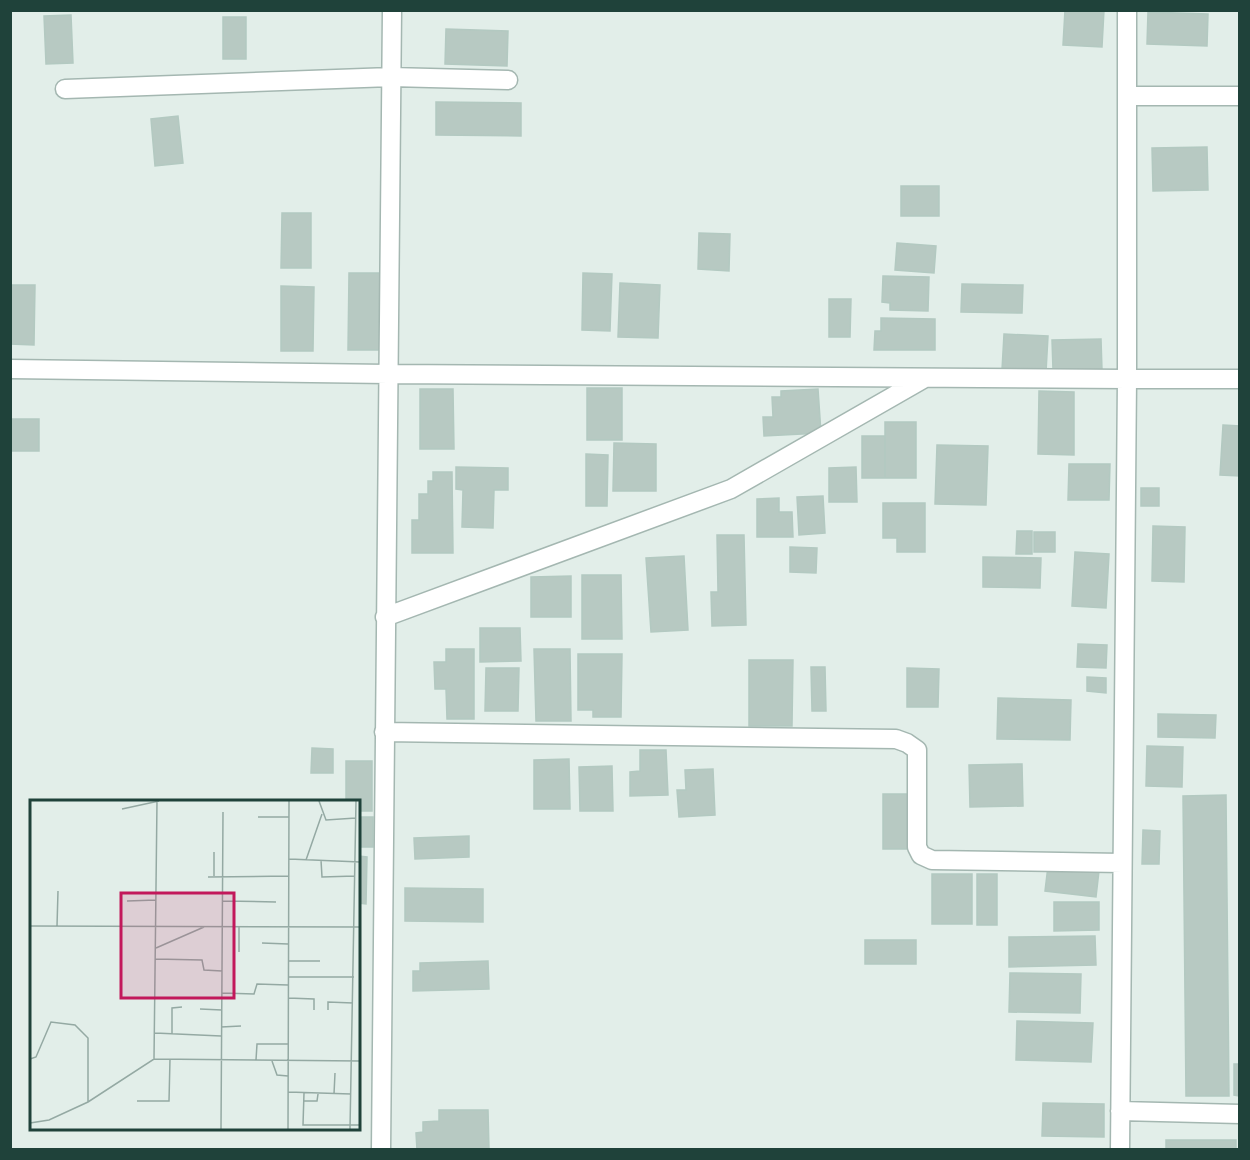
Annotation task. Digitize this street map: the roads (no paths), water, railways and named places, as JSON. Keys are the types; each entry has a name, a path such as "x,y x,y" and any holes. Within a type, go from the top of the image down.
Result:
{"street":[{"path":"381,1149 392,10"},
{"path":"1120,1149 1127,380 1127,10"},
{"path":"65,89 392,77 508,80"},
{"path":"1127,96 1239,96"},
{"path":"10,369 1127,380 1239,378"},
{"path":"385,617 731,489 925,378"},
{"path":"384,732 896,739 917,750 917,847 921,855 932,860 1122,863"},
{"path":"1120,1111 1239,1114"}]}
